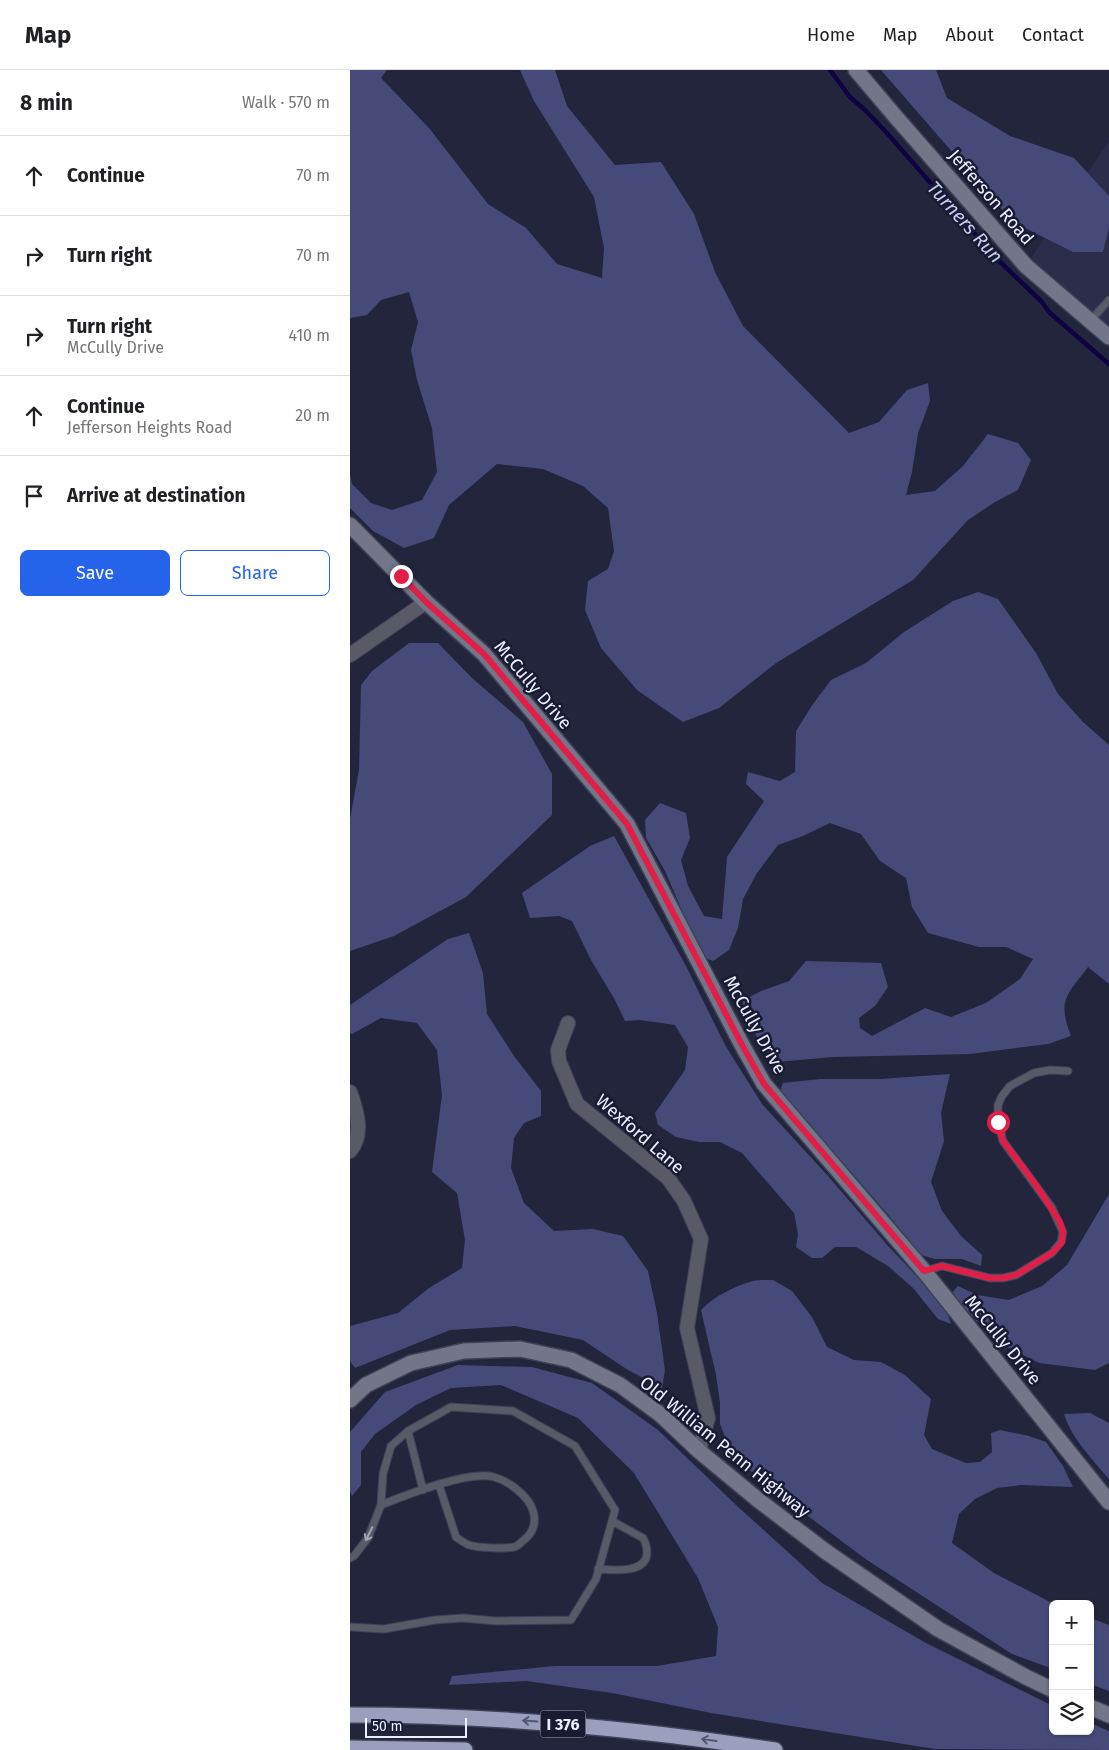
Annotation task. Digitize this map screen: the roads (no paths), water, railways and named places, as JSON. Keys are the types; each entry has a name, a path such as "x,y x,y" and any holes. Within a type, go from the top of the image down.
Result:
{"highway":[{"name":"I 376","path":"350,1715 456,1717 583,1725 775,1750"},
{"path":"350,1748 465,1750"}],"street":[{"name":"Jefferson Road","path":"856,70 1026,266 1109,337"},
{"name":"McCully Drive","path":"350,525 426,602 484,654 627,824 764,1084 924,1271 1109,1502"},
{"path":"350,655 426,602"},
{"name":"Wexford Lane","path":"568,1023 558,1050 559,1061 577,1104 668,1178 684,1201 701,1239 687,1328 708,1418 699,1451"},
{"path":"350,1092 358,1114 357,1143 350,1151"},
{"name":"Old William Penn Highway","path":"350,1400 366,1385 411,1363 464,1351 520,1349 571,1360 620,1385 661,1415 699,1451 757,1499 825,1551 938,1629 1049,1688"},
{"path":"1094,1709 1109,1715"}],"lane":[{"path":"1090,321 1109,300"},
{"path":"924,1271 942,1266 990,1278 1003,1278 1016,1275 1052,1253 1062,1242 1063,1232 1052,1208 1003,1141 998,1122 998,1105 1010,1086 1034,1073 1050,1070 1068,1071"},
{"path":"350,1558 368,1538 381,1505 383,1474 391,1446 408,1431 451,1406 513,1411 575,1446 615,1510 596,1579 571,1620 496,1621 463,1618 435,1620 384,1629 350,1627"},
{"path":"408,1431 423,1490"},
{"path":"381,1505 423,1490 439,1485 465,1477 493,1477 514,1486 525,1497 534,1509 536,1524 527,1538 516,1547 470,1545 456,1538 439,1485"},
{"path":"598,1569 617,1570 632,1568 644,1563 647,1556 646,1542 643,1538 612,1521"}],"waterway":[{"name":"Turners Run","path":"830,70 850,97 887,133 996,258 1041,301 1050,313 1109,364"}]}
